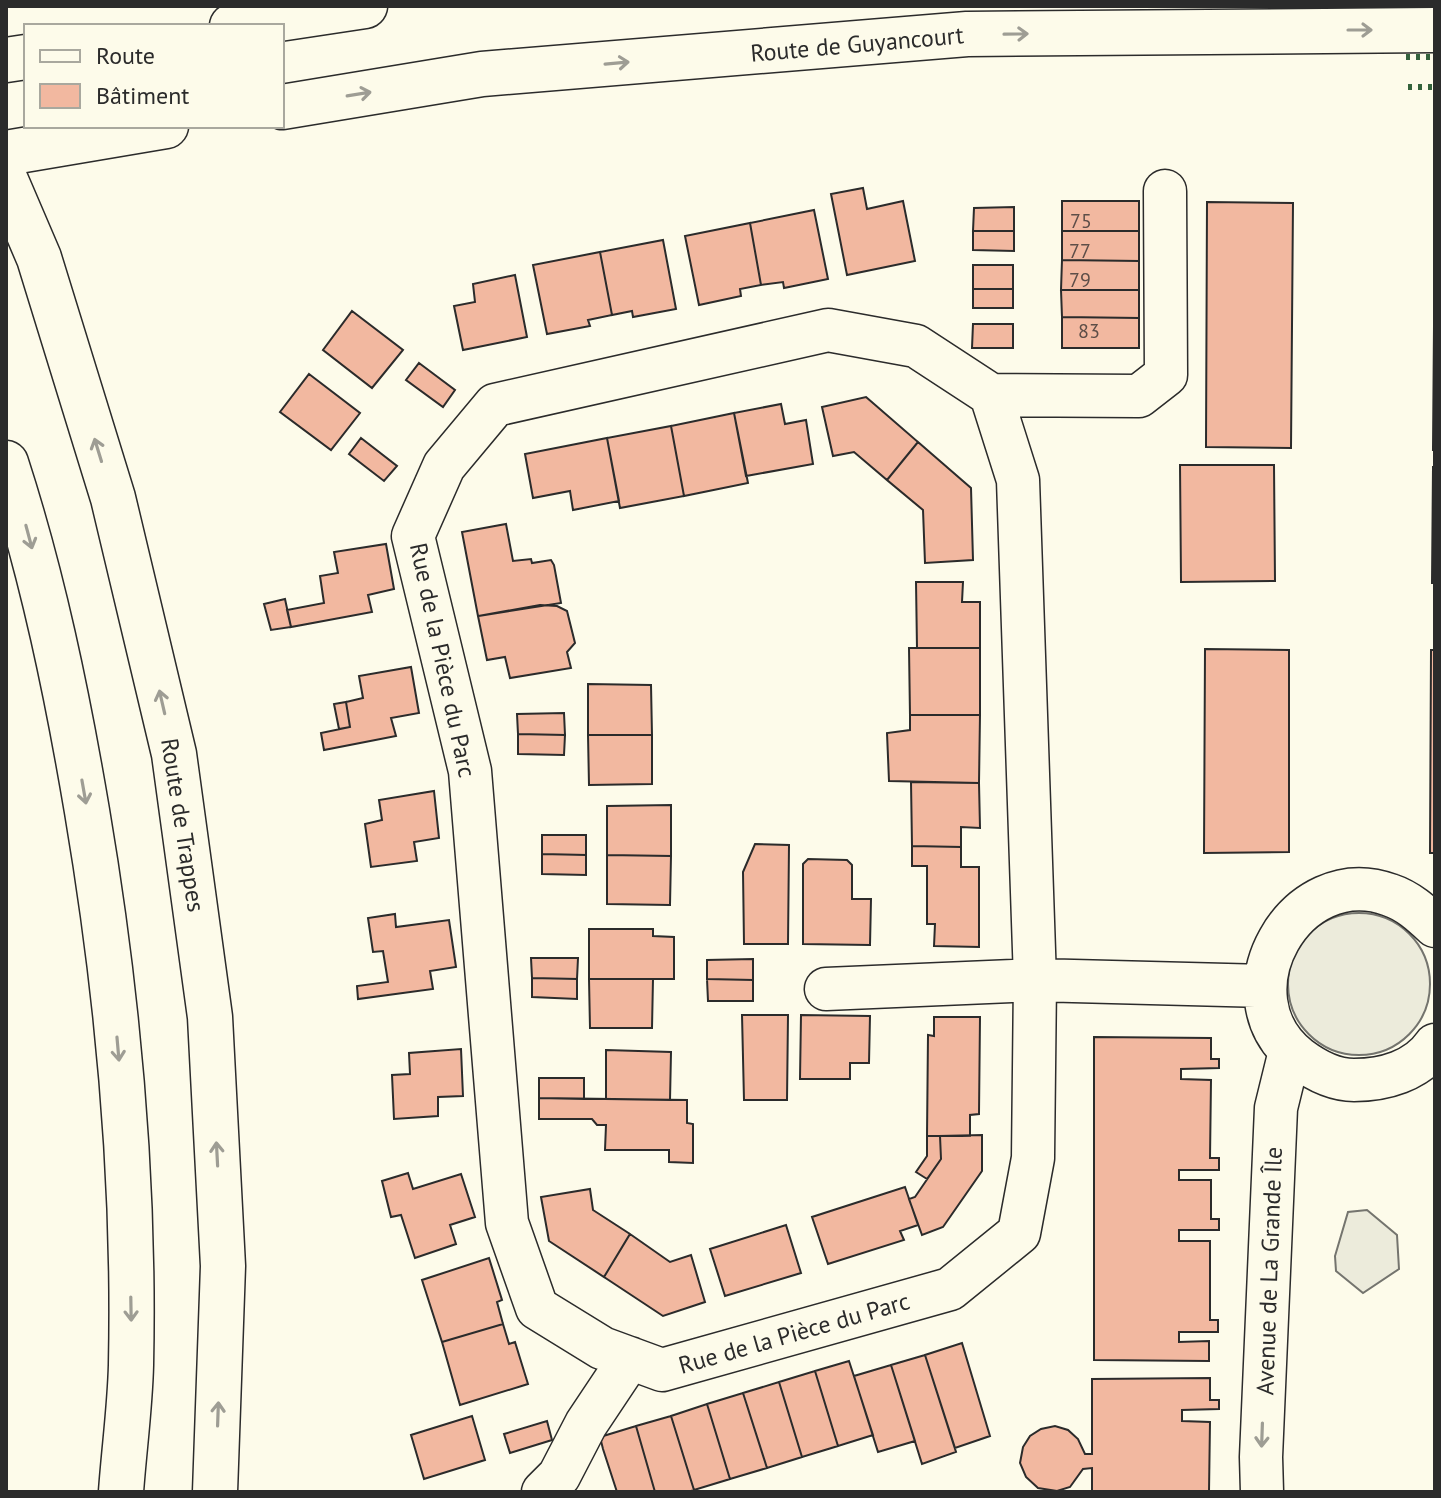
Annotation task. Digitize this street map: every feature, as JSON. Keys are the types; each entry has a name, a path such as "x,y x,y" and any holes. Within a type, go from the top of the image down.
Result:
{"main road":[{"path":"245,24 365,6"},
{"name":"Route de Guyancourt","path":"284,107 482,74 967,34 1313,18 1430,22"},
{"path":"6,153 154,128"},
{"name":"Route de Trappes","path":"6,181 39,258 113,498 174,754 210,1017 223,1266 215,1492"},
{"path":"6,463 29,535 70,707 107,926 129,1167 131,1367 121,1492"}],"street":[{"path":"991,395 1139,396 1166,375 1165,191"},
{"name":"Rue de la Pièce du Parc","path":"828,330 916,346 991,395 1018,480 1035,980 1033,1158 1019,1233 950,1289 662,1370 602,1348 537,1308 507,1223 470,771 413,536 444,466 495,405 828,330"},
{"path":"1434,1056 1377,1080 1345,1080 1315,1070 1290,1051 1277,1032 1268,1009 1265,986 1270,955 1284,929 1306,907 1331,894 1360,890 1389,894 1414,907 1435,926"},
{"path":"826,989 1035,980 1265,986"},
{"name":"Avenue de La Grande Île","path":"1262,1492 1276,1108 1290,1051"},
{"path":"543,1492 559,1476 586,1424 630,1358"}],"shaded area":[{"path":"1359,913 1386,919 1409,934 1424,957 1430,984 1424,1011 1409,1034 1386,1049 1359,1055 1332,1049 1309,1034 1294,1011 1288,984 1294,957 1309,934 1332,919"},
{"path":"1367,1210 1397,1235 1399,1269 1363,1293 1336,1271 1335,1256 1348,1212"}],"building":[{"path":"863,188 867,209 903,201 915,261 847,275 831,194"},
{"path":"1062,201 1139,201 1139,231 1062,231"},
{"path":"1207,202 1293,203 1291,448 1206,447"},
{"path":"1435,204 1435,450 1433,450"},
{"path":"1014,207 1014,231 973,231 974,208"},
{"path":"814,210 828,279 784,288 783,282 761,285 750,223"},
{"path":"750,223 761,285 740,289 741,296 699,305 685,236"},
{"path":"973,231 1014,231 1014,251 973,250"},
{"path":"1062,231 1139,231 1139,261 1062,260"},
{"path":"663,240 676,309 633,317 632,311 612,315 600,252"},
{"path":"600,252 612,315 588,320 590,326 547,334 533,265"},
{"path":"1062,260 1139,261 1139,290 1061,290"},
{"path":"973,265 1013,265 1013,289 973,289"},
{"path":"515,275 527,337 463,350 454,306 475,302 473,284"},
{"path":"973,289 1013,289 1013,308 973,308"},
{"path":"1061,290 1139,290 1139,318 1062,317"},
{"path":"352,311 403,350 372,388 323,350"},
{"path":"1062,317 1139,318 1139,348 1062,348"},
{"path":"973,324 1013,324 1013,348 972,348"},
{"path":"419,363 455,390 443,407 406,380"},
{"path":"309,374 360,413 331,450 280,412"},
{"path":"866,397 918,442 887,480 854,452 833,456 822,407"},
{"path":"781,404 785,424 806,420 813,464 746,476 734,413"},
{"path":"734,413 748,483 684,496 671,426"},
{"path":"671,426 684,496 620,508 607,438"},
{"path":"361,438 397,466 384,481 349,454"},
{"path":"607,438 619,501 573,510 570,491 533,498 525,454"},
{"path":"918,442 971,488 973,560 925,563 923,510 887,480"},
{"path":"1180,465 1274,465 1275,581 1181,582"},
{"path":"1435,467 1435,583 1432,583"},
{"path":"506,524 513,561 531,559 532,563 551,560 561,603 478,616 462,532"},
{"path":"386,544 394,589 368,595 372,612 291,627 287,610 324,603 320,576 338,573 334,552"},
{"path":"916,582 963,582 962,602 980,602 980,648 917,648"},
{"path":"285,599 291,627 271,630 264,604"},
{"path":"540,605 557,606 567,611 575,643 567,652 571,668 510,678 505,657 487,660 478,616"},
{"path":"909,648 980,648 980,715 910,715"},
{"path":"1205,649 1289,650 1289,852 1204,853"},
{"path":"1431,650 1435,650 1435,853 1430,853"},
{"path":"411,667 419,713 391,718 396,736 324,750 321,733 350,727 346,702 363,698 359,676"},
{"path":"588,684 651,685 652,735 588,735"},
{"path":"346,702 350,727 339,729 334,704"},
{"path":"564,713 565,735 518,734 517,714"},
{"path":"910,715 980,715 979,783 889,781 887,733 910,730"},
{"path":"518,734 565,735 564,755 518,754"},
{"path":"588,735 652,735 652,784 589,785"},
{"path":"911,782 979,783 980,828 961,827 961,847 912,846"},
{"path":"434,791 439,838 414,842 417,861 371,867 365,824 382,820 379,800"},
{"path":"671,805 671,856 607,855 607,806"},
{"path":"542,835 586,835 586,855 542,854"},
{"path":"755,844 789,845 788,944 744,944 743,872"},
{"path":"912,846 961,847 961,867 979,867 979,947 934,946 935,924 927,924 927,866 912,866"},
{"path":"542,854 586,855 586,875 542,874"},
{"path":"607,855 671,856 670,905 607,904"},
{"path":"808,859 847,860 852,865 852,899 871,899 870,945 803,944 803,864"},
{"path":"395,914 396,927 449,920 456,967 430,971 433,989 358,999 357,986 388,982 383,951 373,952 368,918"},
{"path":"589,929 653,929 653,936 674,937 674,979 589,979"},
{"path":"531,958 578,958 577,979 532,978"},
{"path":"753,959 753,980 707,979 707,960"},
{"path":"532,978 577,979 577,999 532,997"},
{"path":"589,979 653,979 652,1028 590,1028"},
{"path":"707,979 753,980 753,1001 708,1001"},
{"path":"742,1015 788,1015 787,1100 744,1100"},
{"path":"801,1015 870,1016 869,1063 850,1063 850,1079 800,1079"},
{"path":"934,1017 980,1017 979,1114 970,1115 970,1136 927,1136 928,1035 934,1036"},
{"path":"1094,1037 1211,1038 1211,1059 1219,1059 1219,1068 1181,1069 1181,1079 1211,1080 1210,1158 1219,1158 1219,1170 1179,1170 1179,1180 1211,1180 1211,1219 1219,1219 1219,1230 1179,1230 1179,1241 1210,1241 1210,1320 1218,1320 1218,1332 1179,1332 1179,1342 1209,1341 1209,1361 1094,1360"},
{"path":"461,1049 463,1096 438,1097 438,1116 394,1119 392,1075 410,1074 409,1053"},
{"path":"606,1050 671,1052 670,1100 606,1099"},
{"path":"539,1078 584,1078 584,1099 539,1098"},
{"path":"539,1098 687,1100 687,1123 693,1124 693,1163 669,1162 669,1150 605,1150 606,1125 597,1125 592,1119 539,1119"},
{"path":"982,1135 982,1171 943,1227 922,1235 909,1199 915,1197 941,1159 940,1136"},
{"path":"927,1136 940,1136 941,1159 927,1179 916,1172 927,1156"},
{"path":"408,1173 413,1189 461,1174 475,1217 450,1225 456,1244 415,1258 401,1215 391,1217 382,1181"},
{"path":"905,1187 918,1225 900,1231 904,1240 828,1264 812,1217"},
{"path":"590,1189 593,1210 630,1234 604,1277 549,1241 541,1197"},
{"path":"786,1225 801,1273 725,1296 710,1249"},
{"path":"630,1234 670,1262 691,1255 705,1302 663,1316 604,1277"},
{"path":"489,1258 502,1300 497,1302 503,1324 442,1342 422,1280"},
{"path":"503,1324 509,1344 515,1342 528,1384 460,1405 442,1342"},
{"path":"962,1343 990,1436 955,1448 925,1355"},
{"path":"925,1355 956,1452 922,1464 891,1365"},
{"path":"849,1361 873,1435 838,1446 815,1371"},
{"path":"891,1365 915,1441 878,1452 854,1376"},
{"path":"815,1371 838,1446 802,1457 779,1382"},
{"path":"1210,1378 1210,1400 1219,1400 1219,1409 1182,1410 1182,1421 1210,1422 1209,1492 1092,1492 1092,1468 1083,1469 1070,1487 1057,1491 1038,1488 1026,1477 1020,1463 1023,1447 1030,1436 1041,1429 1055,1426 1068,1430 1078,1439 1085,1454 1092,1454 1092,1379"},
{"path":"779,1382 802,1457 767,1468 743,1393"},
{"path":"743,1393 767,1468 730,1479 707,1404"},
{"path":"707,1404 730,1479 694,1490 671,1416"},
{"path":"472,1416 485,1460 424,1479 411,1435"},
{"path":"671,1416 694,1490 688,1492 655,1492 636,1426"},
{"path":"547,1421 552,1440 510,1453 504,1434"},
{"path":"636,1426 655,1492 617,1492 600,1437"}],"hedge":[{"path":"1406,57 1435,57"},
{"path":"1408,87 1435,87"}]}
